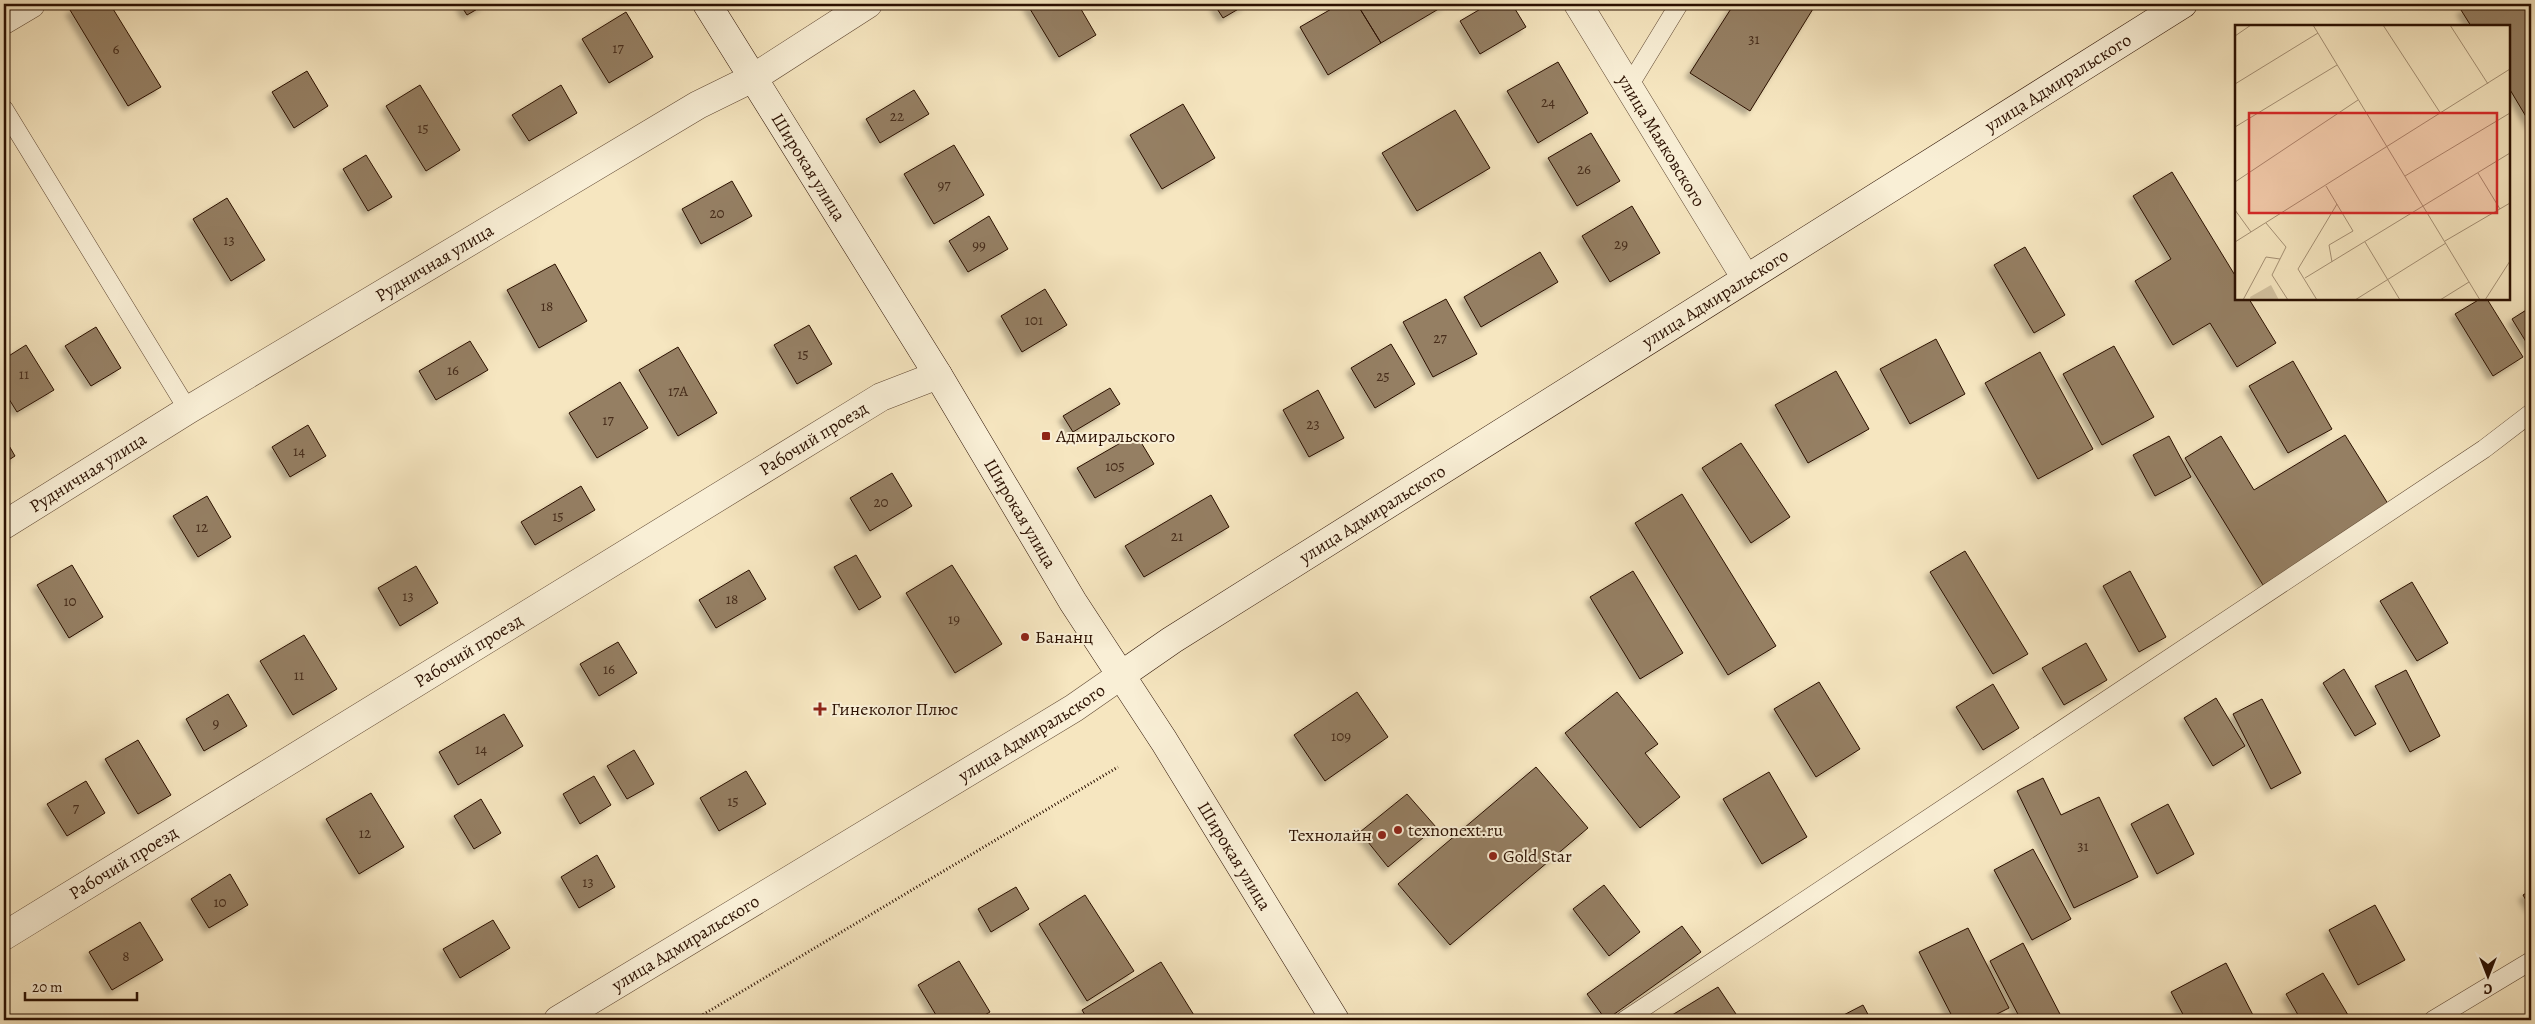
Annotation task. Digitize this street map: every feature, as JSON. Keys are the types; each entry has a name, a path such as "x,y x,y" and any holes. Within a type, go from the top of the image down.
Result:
{"street":[{"path":"4,20 31,4"},
{"name":"Широкая улица","path":"707,4 938,376 1073,602 1164,741 1336,1020"},
{"name":"Рудничная улица","path":"4,525 188,410 698,105 753,78 868,4"},
{"name":"улица Маяковского","path":"1578,4 1745,278"},
{"name":"улица Адмиральского","path":"569,1017 1065,713 1180,634 2184,4"},
{"name":"Рабочий проезд","path":"4,936 881,397 938,376"}],"lane":[{"path":"1629,86 1679,4"},
{"path":"4,109 188,410"},
{"path":"1625,1020 2484,449 2531,412"},
{"path":"2433,1020 2531,961"}],"path":[{"path":"694,1020 1118,768"}],"building":[{"path":"81,4 110,4 161,87 128,106 70,10"},
{"path":"460,4 486,4 467,15"},
{"path":"1027,4 1078,4 1096,35 1059,57"},
{"path":"1214,4 1247,4 1223,18"},
{"path":"1340,4 1357,4 1381,43 1328,75 1300,27"},
{"path":"1357,4 1447,4 1381,43"},
{"path":"1489,4 1512,4 1526,27 1480,54 1460,21"},
{"path":"1734,4 1816,4 1750,111 1690,73"},
{"path":"2472,4 2531,4 2531,125 2510,90 2510,25 2470,25 2461,10"},
{"path":"626,12 653,57 609,83 582,39"},
{"path":"1558,62 1588,113 1538,143 1507,91"},
{"path":"307,71 328,106 294,128 272,92"},
{"path":"420,85 460,150 426,171 386,106"},
{"path":"561,85 577,113 529,141 512,115"},
{"path":"914,90 929,114 880,143 866,119"},
{"path":"1183,104 1215,158 1162,189 1130,135"},
{"path":"1455,110 1490,168 1417,211 1382,153"},
{"path":"1591,133 1620,181 1577,206 1548,158"},
{"path":"954,145 984,195 934,224 904,174"},
{"path":"366,155 392,197 368,211 343,169"},
{"path":"2172,172 2235,275 2235,300 2250,300 2276,343 2237,367 2210,323 2173,345 2135,281 2171,259 2133,196"},
{"path":"732,181 752,216 701,244 682,209"},
{"path":"227,198 265,260 231,281 193,219"},
{"path":"1632,206 1660,253 1610,282 1582,236"},
{"path":"989,216 1008,249 968,272 949,241"},
{"path":"2025,247 2065,315 2034,333 1994,265"},
{"path":"1540,252 1558,282 1481,327 1464,297"},
{"path":"555,264 587,321 539,348 507,290"},
{"path":"1045,289 1067,325 1022,352 1001,316"},
{"path":"1446,299 1477,354 1433,377 1403,322"},
{"path":"2478,300 2488,300 2523,357 2493,376 2455,314"},
{"path":"2531,307 2531,350 2512,319"},
{"path":"809,325 832,364 797,384 774,345"},
{"path":"96,327 121,368 91,386 65,346"},
{"path":"1936,339 1965,394 1910,424 1880,369"},
{"path":"470,341 488,370 436,400 419,371"},
{"path":"1391,344 1415,384 1375,408 1351,368"},
{"path":"26,345 54,390 17,412 4,391 4,359"},
{"path":"2114,346 2154,417 2102,445 2063,374"},
{"path":"678,347 717,413 678,436 639,370"},
{"path":"2040,352 2093,449 2038,479 1985,383"},
{"path":"2293,361 2332,429 2288,453 2249,386"},
{"path":"1836,371 1869,429 1808,463 1775,405"},
{"path":"620,382 648,428 597,458 569,413"},
{"path":"1110,388 1120,404 1073,432 1063,416"},
{"path":"1318,390 1344,438 1309,457 1283,410"},
{"path":"308,425 326,456 290,477 272,447"},
{"path":"1136,434 1154,464 1095,498 1077,468"},
{"path":"2345,435 2390,507 2263,585 2185,458 2221,436 2254,490"},
{"path":"2169,436 2191,477 2155,496 2133,455"},
{"path":"4,437 15,456 4,463"},
{"path":"1741,443 1790,517 1751,543 1702,468"},
{"path":"892,473 912,506 870,531 850,498"},
{"path":"581,486 595,510 535,545 521,522"},
{"path":"1682,494 1776,646 1728,675 1635,523"},
{"path":"1211,495 1229,527 1144,577 1125,546"},
{"path":"207,496 231,537 198,557 173,516"},
{"path":"1965,551 2028,654 1993,674 1930,572"},
{"path":"856,555 881,597 859,610 834,567"},
{"path":"72,565 103,617 69,638 37,585"},
{"path":"952,565 1002,644 955,673 906,593"},
{"path":"416,566 438,603 400,626 378,588"},
{"path":"749,570 766,599 716,628 699,600"},
{"path":"1633,571 1683,653 1640,679 1590,597"},
{"path":"2130,571 2166,637 2139,652 2103,586"},
{"path":"2412,582 2448,643 2417,661 2380,601"},
{"path":"304,635 337,689 293,715 260,661"},
{"path":"618,642 637,673 599,696 580,664"},
{"path":"2086,643 2107,680 2064,705 2042,668"},
{"path":"2344,669 2376,724 2355,736 2323,683"},
{"path":"2406,670 2440,736 2410,752 2375,686"},
{"path":"1819,682 1860,749 1816,777 1774,709"},
{"path":"1993,684 2019,728 1983,750 1956,707"},
{"path":"1357,692 1388,737 1325,781 1294,735"},
{"path":"1617,692 1658,744 1645,753 1680,797 1640,828 1565,733"},
{"path":"228,694 247,726 204,751 186,719"},
{"path":"2216,698 2245,746 2213,766 2184,718"},
{"path":"2262,699 2301,773 2271,789 2233,714"},
{"path":"504,714 523,746 458,785 439,752"},
{"path":"138,740 171,795 138,814 105,759"},
{"path":"634,750 654,784 627,799 607,766"},
{"name":"Gold Star","path":"1536,767 1588,828 1450,945 1398,884"},
{"path":"746,771 766,804 719,831 700,798"},
{"path":"1769,772 1807,837 1762,864 1723,799"},
{"path":"594,776 611,805 580,824 563,794"},
{"path":"2043,778 2061,815 2099,797 2138,877 2074,908 2017,791"},
{"path":"86,781 105,813 67,836 47,804"},
{"path":"371,793 404,847 359,874 326,819"},
{"name":"texnonext.ru","path":"1407,794 1436,827 1388,867 1360,832"},
{"path":"481,799 501,833 474,849 454,816"},
{"path":"2168,804 2194,854 2157,874 2131,824"},
{"path":"2033,849 2071,919 2032,940 1994,870"},
{"path":"597,855 615,887 579,908 561,877"},
{"path":"230,874 248,905 209,928 191,899"},
{"path":"1604,885 1640,932 1609,956 1573,909"},
{"path":"1016,887 1029,909 991,932 978,909"},
{"path":"2531,890 2531,909 2523,895"},
{"path":"1085,895 1134,971 1087,1001 1039,924"},
{"path":"2375,905 2405,960 2358,985 2329,930"},
{"path":"493,920 510,948 460,978 443,949"},
{"path":"140,922 163,960 112,990 89,952"},
{"path":"1682,926 1701,952 1606,1020 1587,994"},
{"path":"1968,928 2009,1008 1985,1020 1954,1020 1919,952"},
{"path":"2023,943 2061,1016 2053,1020 2021,1020 1990,961"},
{"path":"959,961 990,1012 976,1020 939,1020 918,985"},
{"path":"1161,962 1197,1020 1088,1020 1082,1010"},
{"path":"2226,963 2254,1017 2247,1020 2186,1020 2171,992"},
{"path":"2323,973 2351,1020 2301,1020 2286,994"},
{"path":"1718,987 1740,1020 1664,1020"},
{"path":"1863,1005 1871,1020 1834,1020"}],"place":[{"name":"Адмиральского","path":"1046,436"},
{"name":"Бананц","path":"1025,637"},
{"name":"Гинеколог Плюс","path":"820,709"},
{"name":"texnonext.ru","path":"1398,830"},
{"name":"Технолайн","path":"1382,835"},
{"name":"Gold Star","path":"1493,856"}]}
